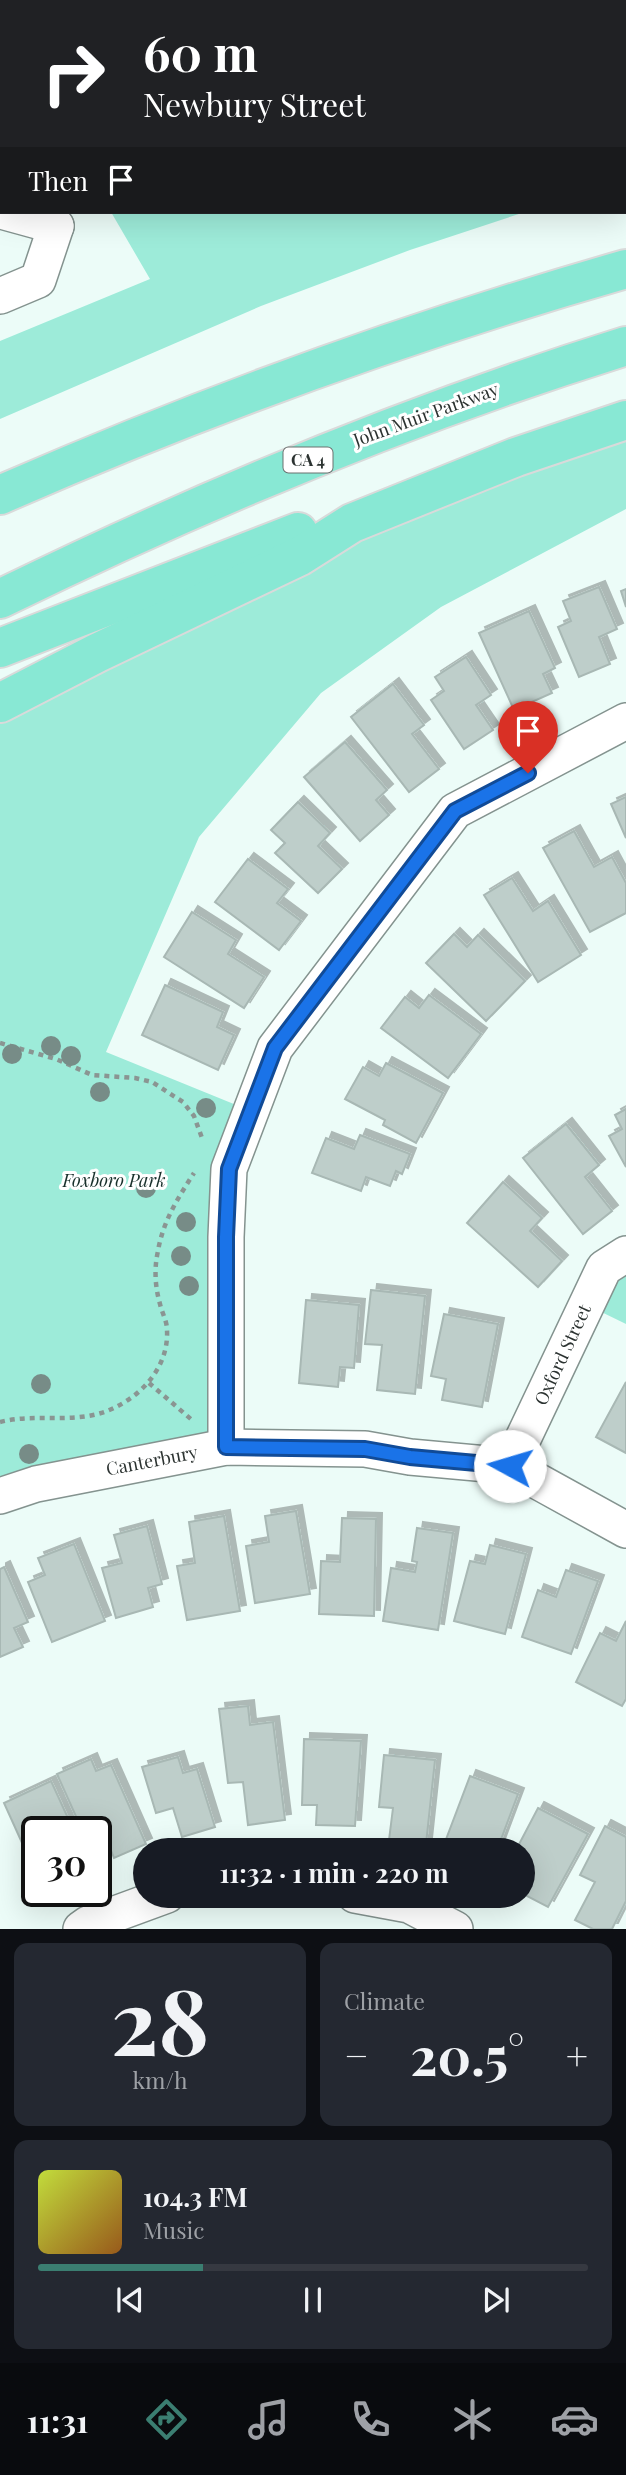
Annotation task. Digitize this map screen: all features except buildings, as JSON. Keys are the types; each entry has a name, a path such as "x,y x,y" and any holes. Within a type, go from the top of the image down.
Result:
{"highway":[{"path":"0,495 188,417 316,369 447,324 626,269"},
{"name":"John Muir Parkway","path":"0,598 162,523 301,463 445,407 626,346"},
{"path":"0,704 97,653 300,556 352,523 516,457 626,420"},
{"path":"0,648 293,533 352,523"}],"street":[{"path":"0,296 38,280 50,219 20,214"},
{"path":"226,1447 226,1237 229,1169 275,1048 455,811 626,721"},
{"name":"Oxford Street","path":"510,1466 604,1268 626,1254"},
{"name":"Canterbury","path":"0,1496 36,1484 226,1447 365,1449 410,1457 510,1466 626,1530"},
{"path":"81,1929 133,1907"},
{"path":"415,1908 455,1929"}],"path":[{"path":"0,1043 55,1059 92,1075 135,1077 152,1082 183,1102 194,1116 203,1144"},
{"path":"0,1422 36,1416 80,1416 104,1412 130,1399 149,1383 162,1357 167,1331 156,1287 157,1252 175,1201 197,1167"},
{"path":"149,1383 226,1447"}],"green space":[{"path":"112,214 519,214 410,250 261,306 0,419 0,341 150,279"},
{"name":"Foxboro Park","path":"626,420 626,509 441,607 321,693 199,837 106,1052 251,1111 229,1169 226,1447 0,1496 0,703 97,653"},
{"path":"626,1254 626,1324 587,1305"}],"route":[{"path":"510,1466 410,1457 365,1449 226,1447 226,1237 229,1169 275,1048 455,811 528,773"}]}
